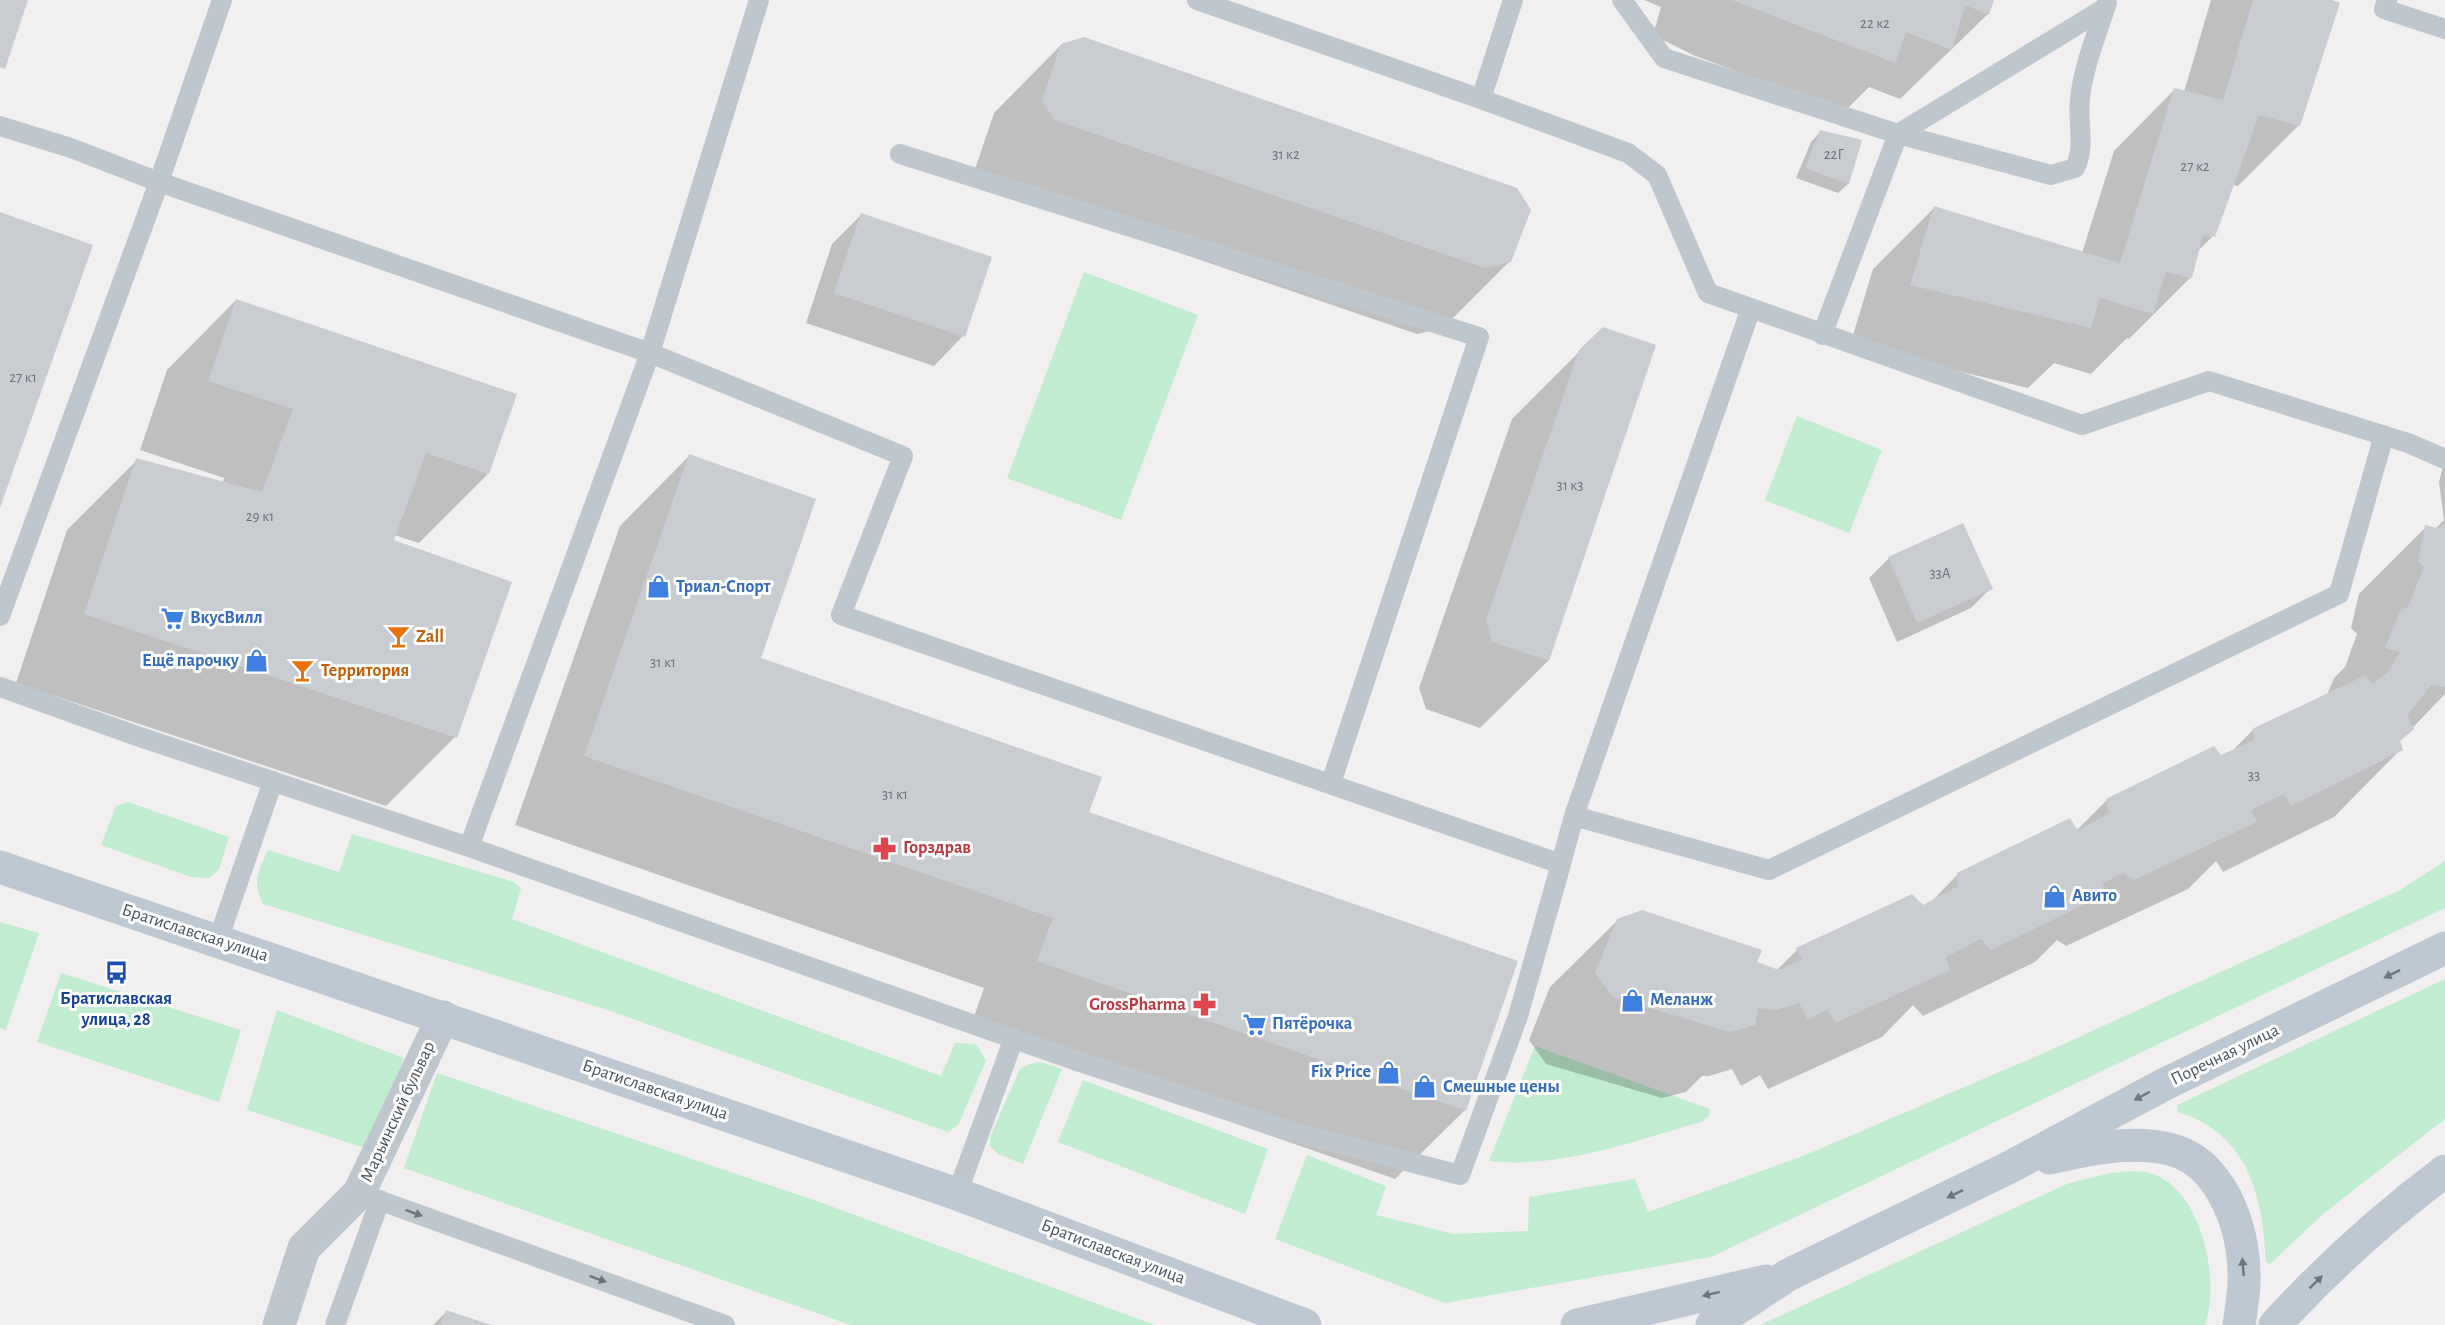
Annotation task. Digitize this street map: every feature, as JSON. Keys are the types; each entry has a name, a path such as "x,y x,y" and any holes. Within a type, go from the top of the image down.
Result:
{"main road":[{"name":"Братиславская улица","path":"0,867 957,1194 1305,1325"},
{"name":"Поречная улица","path":"1712,1325 1788,1275 2008,1168 2165,1083 2445,948"},
{"name":"Поречная улица","path":"2008,1168 2103,1146 2170,1149 2190,1159 2211,1176 2224,1195 2241,1242 2244,1275 2239,1325"},
{"path":"2275,1325 2340,1257 2389,1214 2445,1170"},
{"path":"1577,1325 1788,1275"}],"street":[{"name":"Марьинский бульвар","path":"279,1325 304,1248 370,1196 443,1017"}],"lane":[{"path":"0,616 159,182 222,0"},
{"path":"469,847 650,353 759,0"},
{"path":"1197,0 1628,153 1657,175 1708,293 1822,335 2082,425 2209,381 2384,435 2445,459"},
{"path":"1480,99 1514,0"},
{"path":"1622,0 1664,58 1898,134 2051,175 2075,168 2081,155 2079,100 2107,4"},
{"path":"2387,0 2384,9 2445,29"},
{"path":"1822,335 1898,134 2107,4"},
{"path":"0,126 71,148 159,182 650,353 903,456 842,615 1561,864"},
{"path":"900,154 1479,337 1331,783"},
{"path":"0,687 134,735 469,847 1014,1038 1290,1131 1460,1176 1518,1016 1574,816 1751,308"},
{"path":"1574,816 1769,870 2339,594 2384,435"},
{"path":"218,940 273,782"},
{"path":"957,1194 1014,1038"},
{"path":"335,1325 370,1196 725,1325"}],"green space":[{"path":"1084,272 1198,315 1121,520 1007,478"},
{"path":"1797,416 1882,450 1849,533 1765,500"},
{"path":"128,802 229,837 219,870 209,878 191,877 101,845 116,806"},
{"path":"352,834 514,882 521,889 512,919 941,1076 955,1043 976,1044 986,1061 958,1125 948,1132 605,1009 263,904 257,882 261,864 268,850 339,872"},
{"path":"2445,861 2445,908 1711,1257 1445,1303 1275,1239 1307,1155 1386,1186 1376,1215 1454,1234 1528,1231 1529,1197 1635,1179 1648,1212 1803,1156 2044,1053 2400,890"},
{"path":"0,922 39,933 6,1030 0,1028"},
{"path":"61,973 241,1030 219,1102 37,1042"},
{"path":"2445,979 2445,1119 2323,1214 2270,1264 2266,1262 2261,1214 2248,1171 2236,1152 2221,1136 2202,1122 2178,1112 2177,1105"},
{"path":"277,1010 404,1058 368,1149 247,1110"},
{"path":"1535,1046 1710,1109 1709,1116 1701,1122 1596,1152 1543,1161 1489,1161"},
{"path":"1042,1062 1062,1069 1023,1164 998,1154 990,1146 990,1137 1020,1069 1029,1064"},
{"path":"437,1073 814,1200 1155,1325 851,1325 404,1168"},
{"path":"1083,1080 1268,1149 1245,1214 1058,1142"},
{"path":"2131,1171 2150,1173 2168,1182 2183,1197 2194,1216 2203,1238 2208,1262 2209,1306 2205,1325 1760,1325 2069,1183 2111,1173"}],"building":[{"path":"0,0 28,0 5,69 0,67"},
{"path":"1732,0 1994,0 1989,15 1965,5 1952,50 1906,32 1895,63"},
{"path":"2253,0 2332,0 2340,3 2300,126 2259,115 2215,237 2203,235 2192,278 2166,272 2153,314 2100,298 2091,328 1910,285 1934,206 2120,263 2174,88 2223,100"},
{"path":"1084,37 1517,188 1531,210 1511,262 1485,268 1054,120 1042,101 1061,44"},
{"path":"1820,130 1862,140 1849,184 1805,168"},
{"path":"0,212 93,245 0,508"},
{"path":"861,213 992,257 965,337 834,293"},
{"path":"236,299 517,394 489,474 426,453 394,540 512,582 457,738 84,614 136,458 262,492 293,409 208,381"},
{"path":"1603,327 1656,345 1549,661 1492,642 1486,620 1579,350"},
{"path":"689,454 816,499 761,658 1102,777 1089,812 1518,961 1466,1111 1037,961 1053,918 584,756"},
{"path":"2445,521 2445,687 2431,685 2407,716 2414,729 2400,741 2403,750 2291,806 2284,794 2251,810 2257,822 2134,880 2123,873 2103,883 2104,895 1991,950 1981,939 1946,957 1950,970 1835,1023 1827,1009 1808,1020 1799,1003 1777,1010 1758,1008 1755,1025 1730,1032 1613,997 1595,973 1617,919 1642,910 1762,950 1757,962 1779,970 1802,959 1796,948 1912,894 1923,905 1958,886 1957,873 2070,818 2078,831 2109,813 2106,799 2214,746 2221,755 2254,740 2252,729 2366,675 2372,684 2388,672 2400,652 2385,648 2401,609 2408,607 2424,567 2418,561 2425,525 2441,529"},
{"path":"1963,523 1993,589 1917,623 1888,557"},
{"path":"446,1310 491,1325 441,1325"}],"place":[{"name":"Триал-Спорт","path":"658,587"},
{"name":"ВкусВилл","path":"172,618"},
{"name":"Zall","path":"398,637"},
{"name":"Ещё парочку","path":"257,661"},
{"name":"Территория","path":"303,671"},
{"name":"Горздрав","path":"885,848"},
{"name":"Авито","path":"2054,896"},
{"name":"Братиславская улица, 28","path":"116,973"},
{"name":"Меланж","path":"1632,1000"},
{"name":"GrossPharma","path":"1204,1005"},
{"name":"Пятёрочка","path":"1254,1024"},
{"name":"Fix Price","path":"1389,1072"},
{"name":"Смешные цены","path":"1425,1087"}]}
